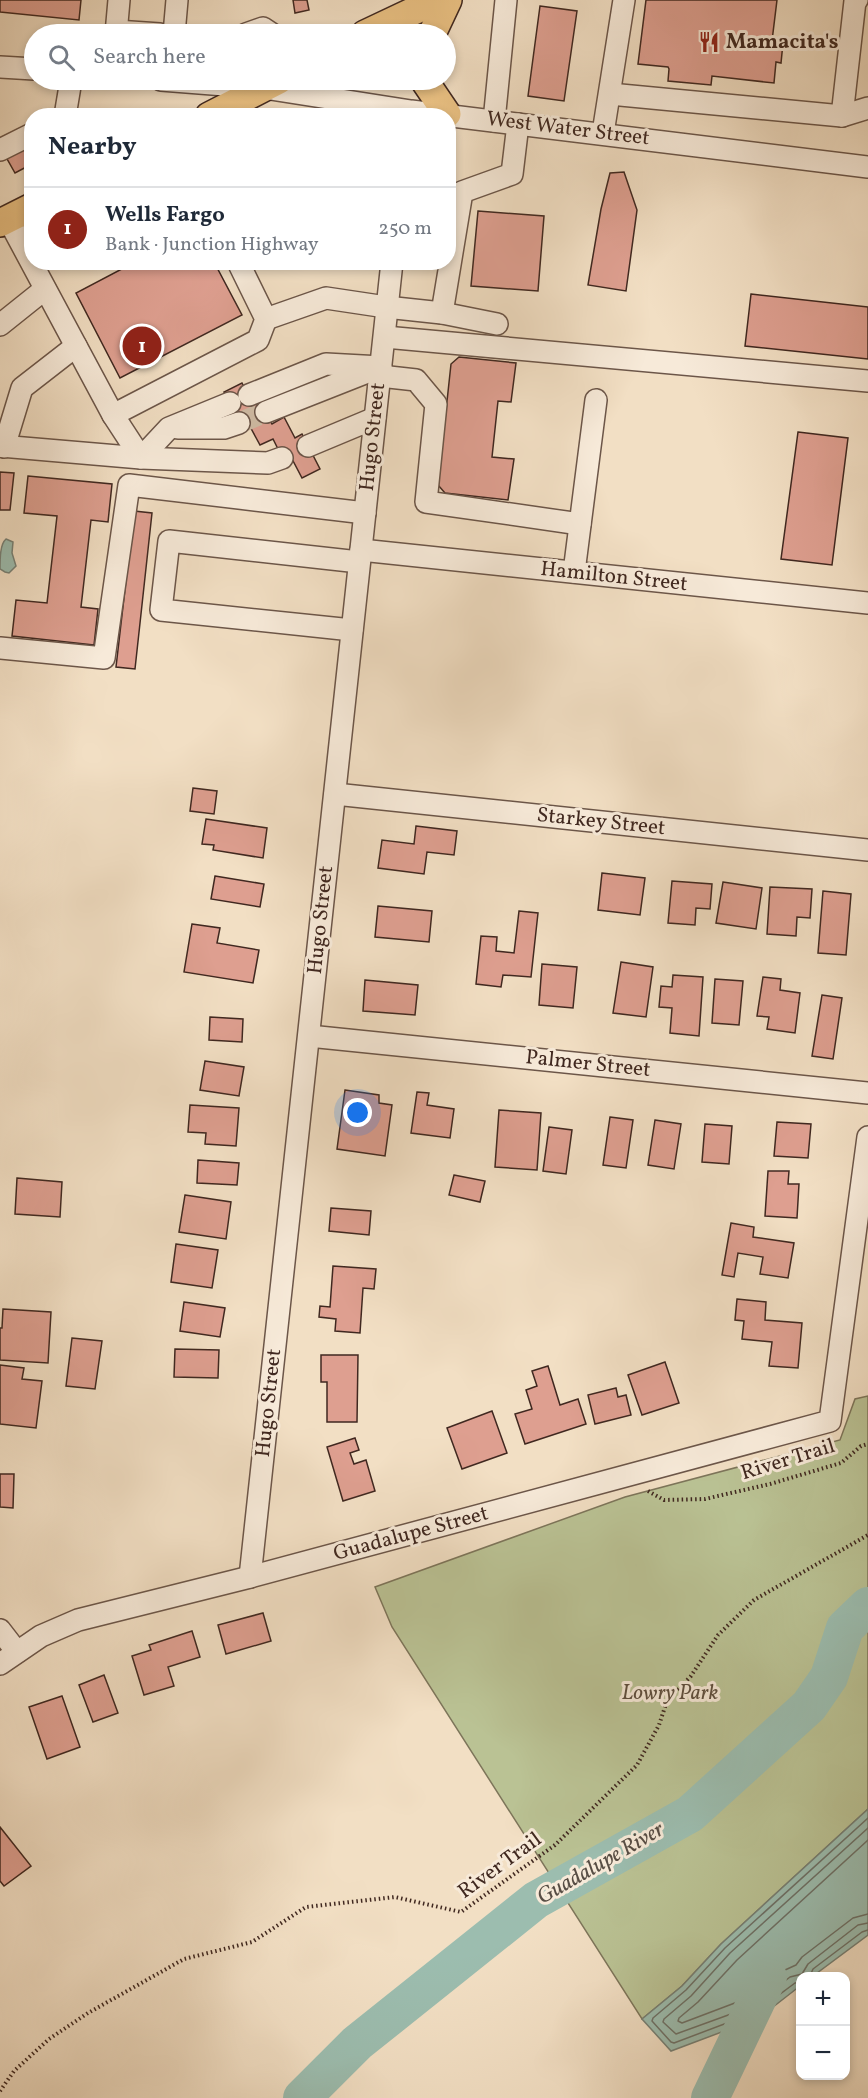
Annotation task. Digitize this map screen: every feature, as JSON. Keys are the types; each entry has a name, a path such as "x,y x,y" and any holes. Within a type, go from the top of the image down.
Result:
{"main road":[{"path":"437,24 448,0"},
{"path":"383,24 420,4"},
{"path":"225,108 260,90"},
{"path":"431,90 443,108"}],"street":[{"path":"117,24 119,0"},
{"path":"175,24 177,0"},
{"path":"494,121 506,0"},
{"path":"603,133 624,0"},
{"path":"842,116 855,1 857,0"},
{"path":"0,67 24,68"},
{"path":"67,108 70,90"},
{"name":"West Water Street","path":"301,90 386,108"},
{"path":"610,94 842,116 868,108"},
{"name":"West Water Street","path":"456,115 868,167"},
{"path":"456,228 462,192 512,174 518,124"},
{"path":"0,150 24,138"},
{"path":"13,216 24,241"},
{"path":"37,270 113,415 141,458 202,494"},
{"path":"113,415 258,340 266,318 242,270"},
{"name":"Hugo Street","path":"250,1577 391,270"},
{"path":"442,313 449,270"},
{"path":"0,325 45,289"},
{"path":"266,318 326,298 386,308 442,313 497,324"},
{"path":"385,336 868,381"},
{"path":"76,346 22,388 2,446 141,458 268,463 282,458"},
{"path":"141,458 169,428 326,364 380,371 416,380 436,404 426,502 580,524"},
{"path":"266,412 380,371"},
{"path":"574,573 596,399"},
{"path":"308,446 375,418"},
{"path":"169,428 224,428 239,423"},
{"path":"0,648 104,658 129,485 365,513"},
{"name":"Hamilton Street","path":"352,630 161,610 169,541 574,573 868,603"},
{"name":"Starkey Street","path":"334,794 868,850"},
{"name":"Palmer Street","path":"309,1036 868,1093"},
{"name":"Guadalupe Street","path":"8,1658 41,1636 78,1620 250,1577 830,1421 868,1137"},
{"path":"0,1630 8,1658"}],"path":[{"name":"River Trail","path":"644,1489 664,1500 705,1499 770,1484 842,1463 861,1446 868,1444"},
{"name":"River Trail","path":"0,2091 14,2071 48,2039 88,2013 184,1959 252,1942 306,1907 395,1897 461,1912 555,1845 637,1765 659,1725 667,1701 691,1676 718,1635 754,1600 868,1535"}],"green space":[{"name":"Lowry Park","path":"868,1396 868,1809 721,1944 682,1986 642,2019 392,1627 375,1587 625,1497 840,1440 855,1399"}],"water":[{"path":"6,539 13,542 12,553 16,566 9,573 0,569 1,548"},
{"path":"868,1809 868,1935 818,1972 796,1972 796,1989 759,2018 671,2051 642,2019 682,1986 721,1944"}],"building":[{"path":"0,0 81,0 79,20 0,12"},
{"path":"293,0 307,0 309,10 295,13"},
{"name":"Mamacita's","path":"646,0 777,0 772,41 783,43 781,63 776,62 774,83 712,76 711,85 668,81 668,67 638,64"},
{"path":"540,6 577,11 564,101 528,96"},
{"path":"24,147 24,168 15,173 6,157"},
{"path":"624,172 637,210 626,291 588,285 601,209 610,173"},
{"path":"478,211 544,216 538,291 471,286"},
{"path":"120,270 218,270 242,315 120,378 76,293"},
{"path":"751,294 868,307 868,359 745,346"},
{"path":"459,357 516,363 511,402 498,401 492,457 514,459 508,500 445,493 438,485 451,364"},
{"path":"242,383 253,405 260,402 272,424 284,417 295,438 302,434 320,469 302,478 291,457 284,461 273,439 260,445 248,423 242,427 224,392"},
{"path":"798,432 848,438 832,565 781,559"},
{"path":"0,472 14,473 10,510 0,510"},
{"path":"28,476 112,484 108,522 91,520 81,607 98,609 94,645 12,636 16,600 47,603 57,516 24,513"},
{"path":"134,511 152,513 135,669 116,667"},
{"path":"193,788 217,791 214,814 190,811"},
{"path":"206,819 267,828 263,858 213,850 214,845 202,844"},
{"path":"416,826 457,831 454,855 427,852 424,874 378,868 382,840 414,844"},
{"path":"602,873 645,878 640,915 598,910"},
{"path":"215,876 264,884 260,907 211,899"},
{"path":"672,881 712,884 710,909 696,908 695,925 668,923"},
{"path":"723,882 762,888 756,929 716,923"},
{"path":"770,887 812,889 810,918 797,917 796,936 767,934"},
{"path":"823,891 851,894 846,955 818,953"},
{"path":"378,906 432,911 429,942 375,937"},
{"path":"519,911 538,913 531,977 503,975 501,987 476,984 481,936 497,937 496,951 514,953"},
{"path":"192,924 220,928 217,943 259,950 253,983 184,972"},
{"path":"621,962 653,967 646,1017 613,1013"},
{"path":"542,964 577,967 573,1008 539,1005"},
{"path":"673,975 703,977 699,1036 670,1033 672,1008 659,1007 661,986 672,987"},
{"path":"763,977 781,979 780,990 800,993 795,1033 767,1029 769,1017 757,1016"},
{"path":"715,979 743,981 739,1025 712,1023"},
{"path":"365,980 418,985 415,1015 363,1011"},
{"path":"822,995 842,998 833,1059 812,1056"},
{"path":"210,1017 243,1019 242,1042 209,1040"},
{"path":"205,1061 244,1067 239,1096 200,1090"},
{"path":"345,1090 379,1095 379,1103 392,1105 385,1156 337,1149"},
{"path":"417,1092 429,1093 427,1105 454,1109 450,1138 411,1133"},
{"path":"190,1105 239,1108 236,1146 205,1144 206,1133 188,1132"},
{"path":"499,1110 541,1113 537,1170 495,1167"},
{"path":"610,1117 633,1120 626,1168 603,1165"},
{"path":"655,1120 681,1124 674,1169 648,1165"},
{"path":"777,1122 811,1124 808,1158 774,1156"},
{"path":"705,1124 732,1126 729,1164 702,1162"},
{"path":"549,1127 572,1130 566,1174 543,1171"},
{"path":"198,1160 239,1163 237,1185 197,1183"},
{"path":"768,1171 789,1171 788,1184 799,1184 797,1218 765,1216"},
{"path":"454,1175 485,1181 480,1202 449,1195"},
{"path":"17,1178 62,1182 60,1217 15,1214"},
{"path":"185,1195 231,1202 226,1239 179,1232"},
{"path":"331,1208 371,1211 369,1235 329,1231"},
{"path":"731,1223 754,1227 753,1237 794,1243 788,1278 760,1274 763,1257 738,1253 734,1277 722,1275"},
{"path":"176,1244 218,1250 212,1288 171,1282"},
{"path":"333,1266 376,1269 374,1289 363,1288 360,1333 335,1331 336,1319 319,1317 320,1306 330,1307"},
{"path":"737,1299 766,1302 765,1320 802,1323 798,1368 769,1366 772,1342 742,1339 744,1321 735,1320"},
{"path":"184,1302 225,1308 220,1337 180,1331"},
{"path":"3,1309 51,1312 48,1363 0,1360 0,1328 2,1328"},
{"path":"72,1338 102,1341 95,1389 66,1386"},
{"path":"175,1349 219,1350 218,1378 174,1377"},
{"path":"321,1355 358,1355 357,1422 327,1422 327,1382 321,1382"},
{"path":"665,1362 679,1403 642,1415 628,1375"},
{"path":"0,1365 24,1368 22,1379 42,1381 36,1428 0,1424"},
{"path":"548,1366 560,1405 578,1399 586,1424 525,1444 515,1414 532,1409 526,1390 537,1386 532,1371"},
{"path":"616,1388 618,1397 626,1395 631,1415 595,1424 588,1395"},
{"path":"492,1411 507,1453 462,1469 447,1428"},
{"path":"355,1438 359,1450 350,1453 354,1464 366,1460 375,1491 343,1501 327,1447"},
{"path":"0,1474 14,1474 13,1508 0,1507"},
{"path":"263,1613 271,1641 226,1654 218,1625"},
{"path":"192,1631 200,1657 168,1667 174,1686 144,1695 132,1656 151,1650 149,1645"},
{"path":"104,1675 118,1713 93,1722 79,1685"},
{"path":"62,1696 80,1747 47,1759 29,1707"},
{"path":"0,1827 31,1866 4,1886 0,1881"}],"waterway":[{"name":"Guadalupe River","path":"302,2098 357,2043 536,1900 690,1814 809,1706 829,1677 845,1628 868,1606"},
{"name":"Guadalupe River","path":"710,2098 768,1977"}],"tunnel":[{"path":"239,423 266,412"}],"place":[{"name":"Mamacita's","path":"709,42"},
{"name":"Wells Fargo","path":"142,346"}]}
